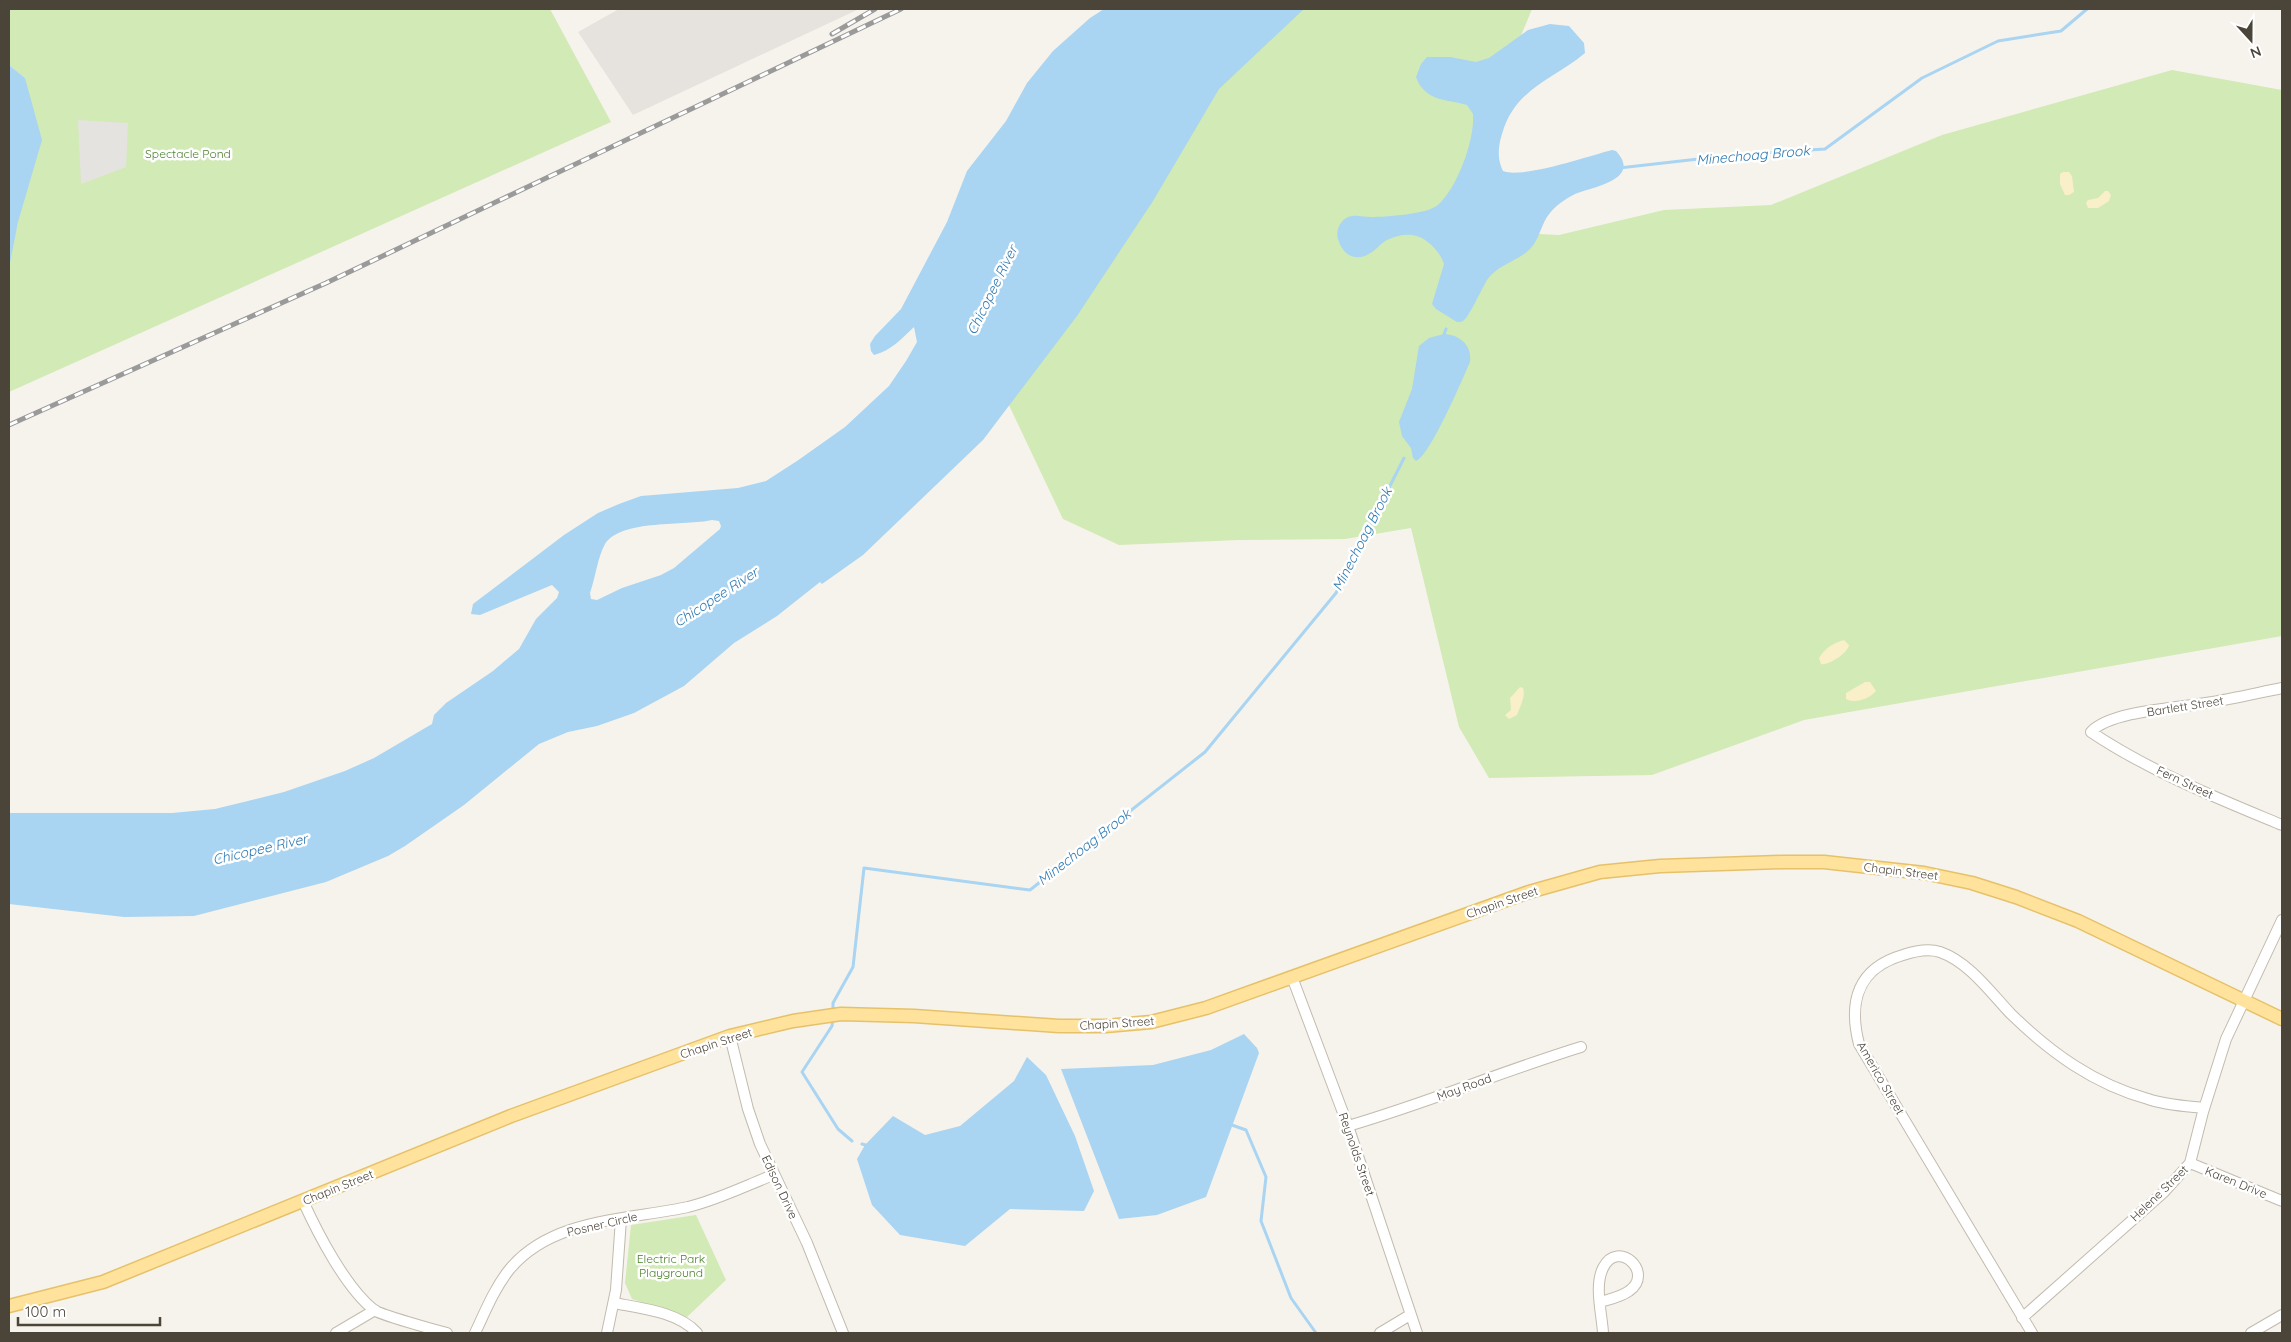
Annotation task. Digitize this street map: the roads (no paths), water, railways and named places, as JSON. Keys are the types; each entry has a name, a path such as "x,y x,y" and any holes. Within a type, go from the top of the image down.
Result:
{"main road":[{"name":"Chapin Street","path":"9,1306 103,1282 511,1116 730,1036 793,1021 841,1014 914,1016 1059,1026 1130,1025 1167,1019 1206,1008 1529,892 1600,872 1660,866 1824,862 1924,873 1972,883 2016,897 2078,922 2282,1019"}],"street":[{"name":"Bartlett Street","path":"2091,732 2097,726 2125,715 2206,703 2282,688"},
{"name":"Fern Street","path":"2091,732 2118,750 2282,825"},
{"name":"Helene Street","path":"2022,1318 2164,1192 2190,1163 2204,1108 2226,1039 2282,920"},
{"name":"Americo Street","path":"2032,1333 1859,1044 1855,1029 1855,998 1865,978 1875,968 1899,956 1926,950 1939,952 1951,957 1964,967 2045,1045 2091,1077 2108,1086 2149,1100 2204,1108"},
{"name":"Reynolds Street","path":"1292,977 1348,1126 1417,1333"},
{"name":"Edison Drive","path":"730,1036 748,1109 773,1175 807,1244 843,1333"},
{"name":"May Road","path":"1348,1126 1385,1115 1518,1066 1581,1047"},
{"name":"Karen Drive","path":"2190,1163 2282,1201"},
{"name":"Posner Circle","path":"475,1333 498,1285 521,1258 543,1243 563,1233 621,1218 708,1202 773,1175"},
{"path":"303,1201 330,1255 355,1289 375,1310 447,1333"},
{"path":"607,1333 616,1290 621,1218"},
{"path":"1600,1302 1623,1295 1636,1284 1638,1276 1637,1267 1632,1260 1624,1256 1608,1261 1602,1268 1600,1276 1600,1302 1603,1333"},
{"path":"614,1303 670,1315 681,1320 696,1333"},
{"path":"336,1333 375,1310"},
{"path":"1380,1333 1410,1315"},
{"path":"2251,1333 2282,1315"}],"water":[{"name":"Chicopee River","path":"1104,9 1304,9 1219,89 1153,201 1077,316 983,440 863,555 822,584 820,582 777,616 734,643 684,686 634,713 597,726 568,732 539,744 464,805 405,846 388,856 326,882 194,916 124,917 9,904 9,813 172,813 215,809 284,792 345,771 374,758 432,724 434,715 446,703 493,671 519,649 536,619 557,598 559,592 552,585 480,615 471,614 473,604 564,535 598,513 641,496 738,488 766,481 845,427 889,386 917,342 914,327 896,344 880,353 874,355 870,344 875,336 901,309 947,222 967,171 1006,121 1027,83 1053,51 1090,18","holes":["712,520 719,521 720,529 674,568 597,600 591,599 590,593 600,555 605,544 613,536 639,527"]},
{"path":"1550,24 1569,26 1584,43 1585,53 1536,86 1516,106 1508,118 1500,144 1499,157 1503,171 1512,173 1525,172 1612,150 1616,151 1623,161 1623,169 1619,176 1612,181 1575,194 1555,207 1544,221 1536,241 1530,249 1491,275 1466,318 1457,322 1436,309 1432,304 1444,264 1438,252 1424,239 1414,235 1398,236 1385,241 1374,251 1366,255 1356,257 1343,250 1337,235 1338,228 1342,221 1352,216 1396,216 1433,208 1445,197 1458,176 1468,150 1473,125 1473,114 1467,105 1437,98 1425,91 1420,85 1416,77 1421,64 1427,57 1450,57 1476,62 1489,58 1528,30"},
{"path":"9,65 25,78 42,140 18,222 9,268"},
{"path":"1444,334 1455,336 1464,342 1469,351 1470,362 1437,432 1422,456 1416,461 1413,458 1411,448 1402,436 1399,422 1412,389 1419,346 1429,338"},
{"path":"1244,1034 1257,1048 1259,1053 1206,1197 1157,1215 1119,1219 1061,1069 1153,1065 1211,1050"},
{"path":"1027,1057 1046,1075 1075,1136 1094,1191 1084,1211 1010,1209 965,1246 900,1235 872,1205 857,1159 865,1145 893,1116 925,1135 960,1126 1014,1081"}],"waterway":[{"name":"Minechoag Brook","path":"1619,168 1734,155 1825,149 1922,78 1998,41 2061,31 2087,9"},
{"name":"Minechoag Brook","path":"1443,337 1446,329"},
{"name":"Minechoag Brook","path":"833,1012 833,1003 853,967 864,868 1030,890 1205,752 1336,593 1404,458"},
{"name":"Minechoag Brook","path":"833,1018 832,1026 802,1072 838,1129 852,1141"},
{"name":"Minechoag Brook","path":"1229,1124 1246,1130 1266,1177 1261,1221 1291,1298 1316,1333"},
{"name":"Minechoag Brook","path":"862,1144 869,1146"}],"railway":[{"path":"832,34 875,9"},
{"path":"9,425 326,283 901,9"}],"park label":[{"name":"Spectacle Pond","path":"188,153"},
{"name":"Electric Park Playground","path":"671,1265"}]}
